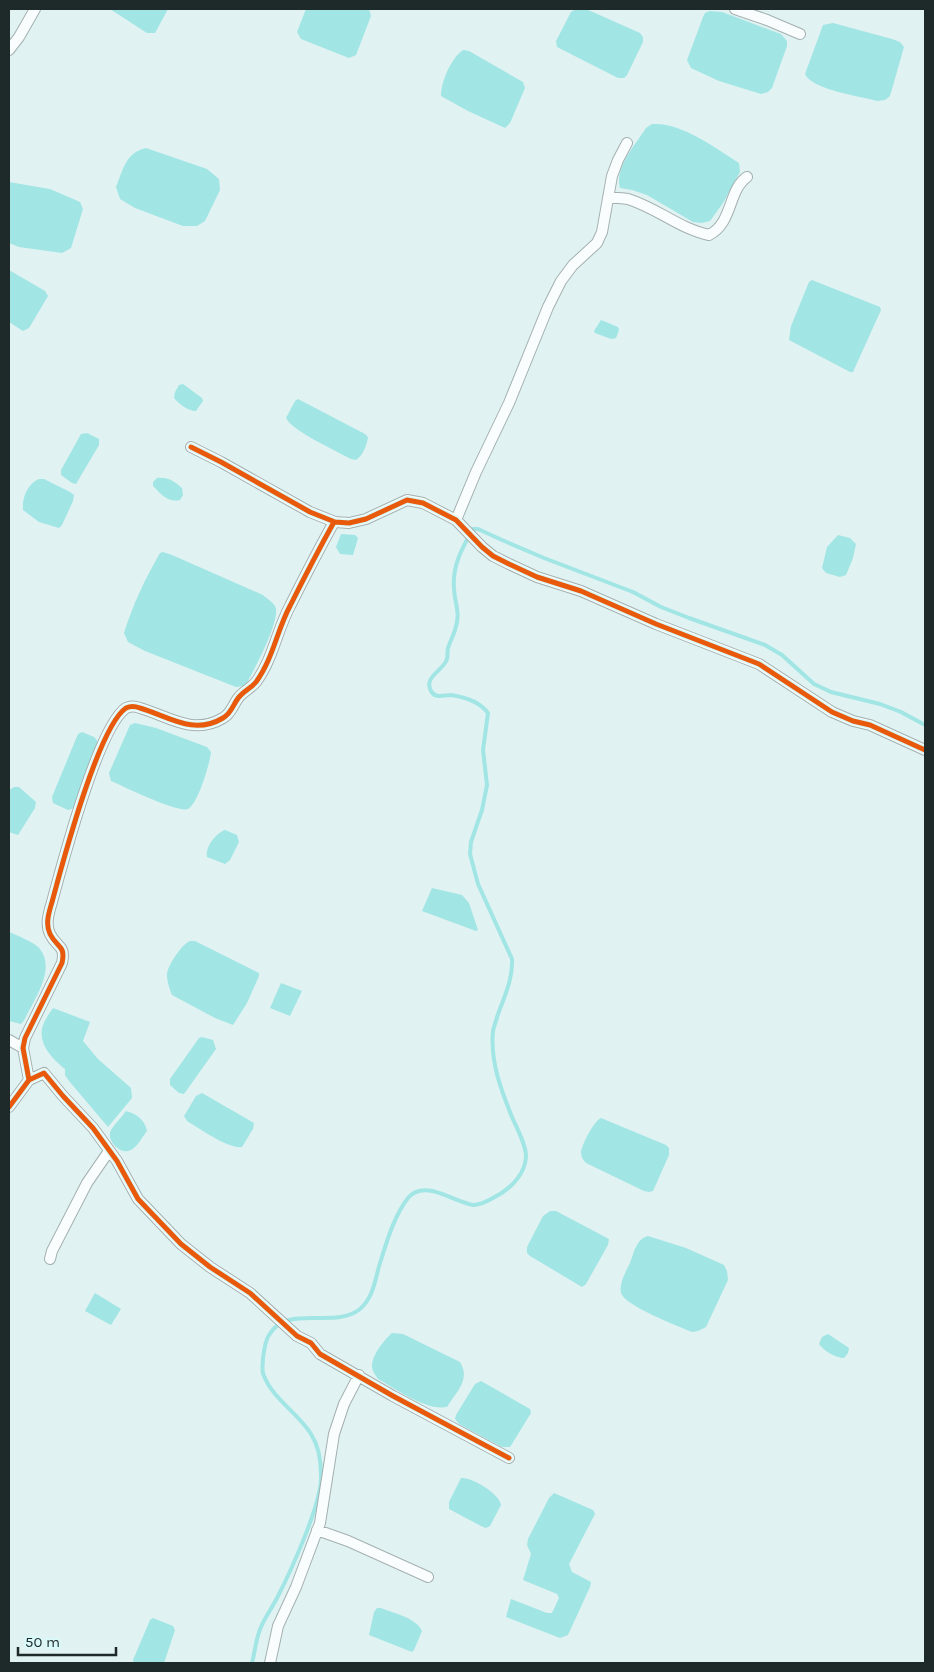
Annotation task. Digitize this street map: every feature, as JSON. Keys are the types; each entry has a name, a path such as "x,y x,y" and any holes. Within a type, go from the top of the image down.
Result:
{"street":[{"path":"9,50 35,9"},
{"path":"735,9 768,20 800,34"},
{"path":"459,523 476,472 509,403 548,307 561,281 573,265 597,243 602,232 612,176 627,142"},
{"path":"608,197 627,199 649,207 685,227 709,235 725,220 741,181 747,177"},
{"path":"191,448 310,512 334,522 366,519 407,500 424,503 459,523 472,538 493,556 523,571 581,591 656,624 759,664 832,712 870,725 925,750"},
{"path":"29,1080 23,1048 27,1031 62,963 64,954 50,935 48,918 66,850 86,787 108,732 117,716 130,706 140,708 177,723 192,725 209,724 231,712 239,697 249,690 262,672 270,657 289,607 334,522"},
{"path":"9,1040 23,1048"},
{"path":"9,1107 29,1080 44,1073 93,1128 117,1162 138,1199 181,1244 210,1267 250,1293 296,1336 310,1343 320,1354 508,1458"},
{"path":"50,1259 52,1251 87,1183 109,1151"},
{"path":"270,1663 278,1626 296,1587 320,1523 334,1434 344,1404 359,1375"},
{"path":"317,1530 348,1541 428,1577"}],"water":[{"path":"110,9 168,9 155,33 147,33"},
{"path":"306,9 369,9 371,16 356,55 349,58 301,39 297,32"},
{"path":"576,9 586,9 640,33 643,37 643,42 624,78 618,78 557,47 556,41 571,12"},
{"path":"710,11 722,12 781,34 787,41 787,46 772,88 768,92 761,94 719,81 691,68 687,60 703,17 705,13"},
{"path":"833,23 892,39 900,42 904,47 890,96 885,100 877,101 837,92 809,80 805,74 823,25"},
{"path":"463,50 469,51 523,82 525,88 510,123 505,128 441,96 448,71 454,59"},
{"path":"652,124 675,127 698,137 739,163 740,172 723,203 710,221 702,223 693,222 647,195 620,188 620,172 623,164 646,128"},
{"path":"146,148 207,169 219,179 220,190 205,221 197,226 183,226 135,208 120,199 116,187 123,168 134,153"},
{"path":"9,182 50,189 80,202 83,209 71,248 62,253 19,247 9,243"},
{"path":"9,270 45,291 48,296 29,328 23,331 9,322"},
{"path":"812,280 880,307 881,310 853,372 789,340 791,326 809,282"},
{"path":"601,320 618,327 619,330 616,338 611,339 595,333 594,331"},
{"path":"183,384 202,398 203,401 196,411 184,407 174,398 179,385"},
{"path":"298,399 365,434 368,437 363,453 356,460 351,459 296,428 286,418"},
{"path":"87,433 99,439 99,445 76,484 72,483 61,475 61,470 81,434"},
{"path":"157,478 171,480 182,488 183,495 180,500 168,499 159,492 153,486 153,482"},
{"path":"39,479 44,479 74,495 73,501 59,528 39,522 23,510 23,501 28,488"},
{"path":"341,534 355,535 358,538 353,555 340,554 336,547"},
{"path":"838,535 850,538 856,544 846,575 840,577 826,573 822,568 827,547"},
{"path":"163,552 263,595 274,605 276,616 273,626 245,686 236,687 145,651 128,642 124,633 131,612 149,572 160,553"},
{"path":"135,723 156,728 207,747 211,752 206,774 196,800 188,809 162,803 111,781 109,773 130,725"},
{"path":"82,732 94,737 97,740 97,744 78,804 75,808 68,810 53,803 52,797 78,734"},
{"path":"19,787 36,802 35,808 18,835 9,832 9,790"},
{"path":"225,830 237,835 239,842 230,860 225,864 207,857 207,853 212,841"},
{"path":"432,888 462,895 469,903 478,930 476,931 422,911"},
{"path":"9,932 26,939 38,947 44,957 46,966 45,975 38,994 21,1024 9,1021"},
{"path":"190,941 195,941 259,973 247,1003 233,1025 215,1018 172,995 167,975 168,971 179,951"},
{"path":"281,983 302,991 290,1016 270,1008"},
{"path":"53,1008 90,1022 83,1041 98,1059 131,1088 132,1098 108,1127 69,1081 65,1075 65,1069 52,1057 45,1047 42,1029"},
{"path":"199,1038 213,1040 216,1049 184,1094 179,1093 170,1085 170,1079"},
{"path":"202,1093 254,1123 253,1129 242,1147 229,1145 187,1121 184,1116 196,1096"},
{"path":"126,1111 140,1118 147,1131 134,1148 124,1151 114,1145 110,1134 113,1127"},
{"path":"601,1118 666,1145 669,1148 669,1155 653,1191 644,1191 584,1161 581,1152 584,1144 592,1128"},
{"path":"550,1211 556,1211 609,1239 608,1245 586,1284 582,1287 527,1253 527,1247 543,1216"},
{"path":"648,1236 686,1248 724,1265 728,1280 706,1327 692,1332 632,1304 621,1293 622,1281 636,1247 641,1240"},
{"path":"95,1293 121,1309 111,1325 85,1311"},
{"path":"392,1333 403,1334 460,1362 463,1368 463,1380 447,1407 430,1406 421,1403 378,1379 372,1368 372,1363 382,1344"},
{"path":"828,1334 849,1348 844,1358 830,1354 819,1344 822,1337"},
{"path":"481,1381 530,1409 531,1413 510,1447 502,1447 459,1424 455,1419 475,1384"},
{"path":"461,1478 472,1480 496,1496 501,1505 490,1526 486,1528 481,1526 449,1509 449,1502"},
{"path":"554,1493 593,1510 595,1514 569,1564 572,1572 591,1582 590,1587 568,1635 560,1638 506,1617 511,1599 547,1613 552,1613 559,1598 557,1594 523,1580 531,1554 527,1545 528,1539 549,1498"},
{"path":"377,1608 404,1616 419,1626 422,1631 412,1652 369,1635 374,1612"},
{"path":"153,1618 173,1626 175,1630 164,1663 134,1663 133,1660 150,1620"}],"waterway":[{"path":"252,1663 261,1627 290,1572 305,1537 317,1502 321,1475 319,1453 311,1434 306,1426 273,1392 263,1374 263,1358 269,1335 277,1326 288,1320 337,1317 349,1315 360,1309 365,1304 373,1288 385,1246 395,1221 403,1205 415,1192 431,1191 466,1203 481,1204 505,1191 521,1174 525,1163 525,1147 500,1086 493,1053 493,1031 510,981 512,959 478,884 470,854 471,842 482,810 487,785 483,750 488,713 481,706 467,699 451,695 435,695 429,686 432,678 447,659 448,648 458,618 454,589 456,565 473,529 478,529 544,558 633,592 661,607 765,645 782,655 814,684 831,692 880,704 901,712 925,725"}],"cycle path":[{"path":"191,447 310,512 335,522 349,523 366,519 407,500 423,503 456,520 482,547 493,556 509,564 537,577 581,591 656,624 759,664 832,712 853,721 870,725 925,750"},
{"path":"29,1080 23,1048 25,1038 62,963 63,957 62,950 50,934 49,914 82,798 104,741 115,720 126,708 133,706 191,725 212,723 226,716 239,697 256,682 262,673 286,615 334,522"},
{"path":"9,1107 29,1080 44,1073 93,1128 117,1161 138,1199 181,1244 210,1267 250,1293 297,1336 311,1343 320,1354 393,1396 509,1458"}]}
